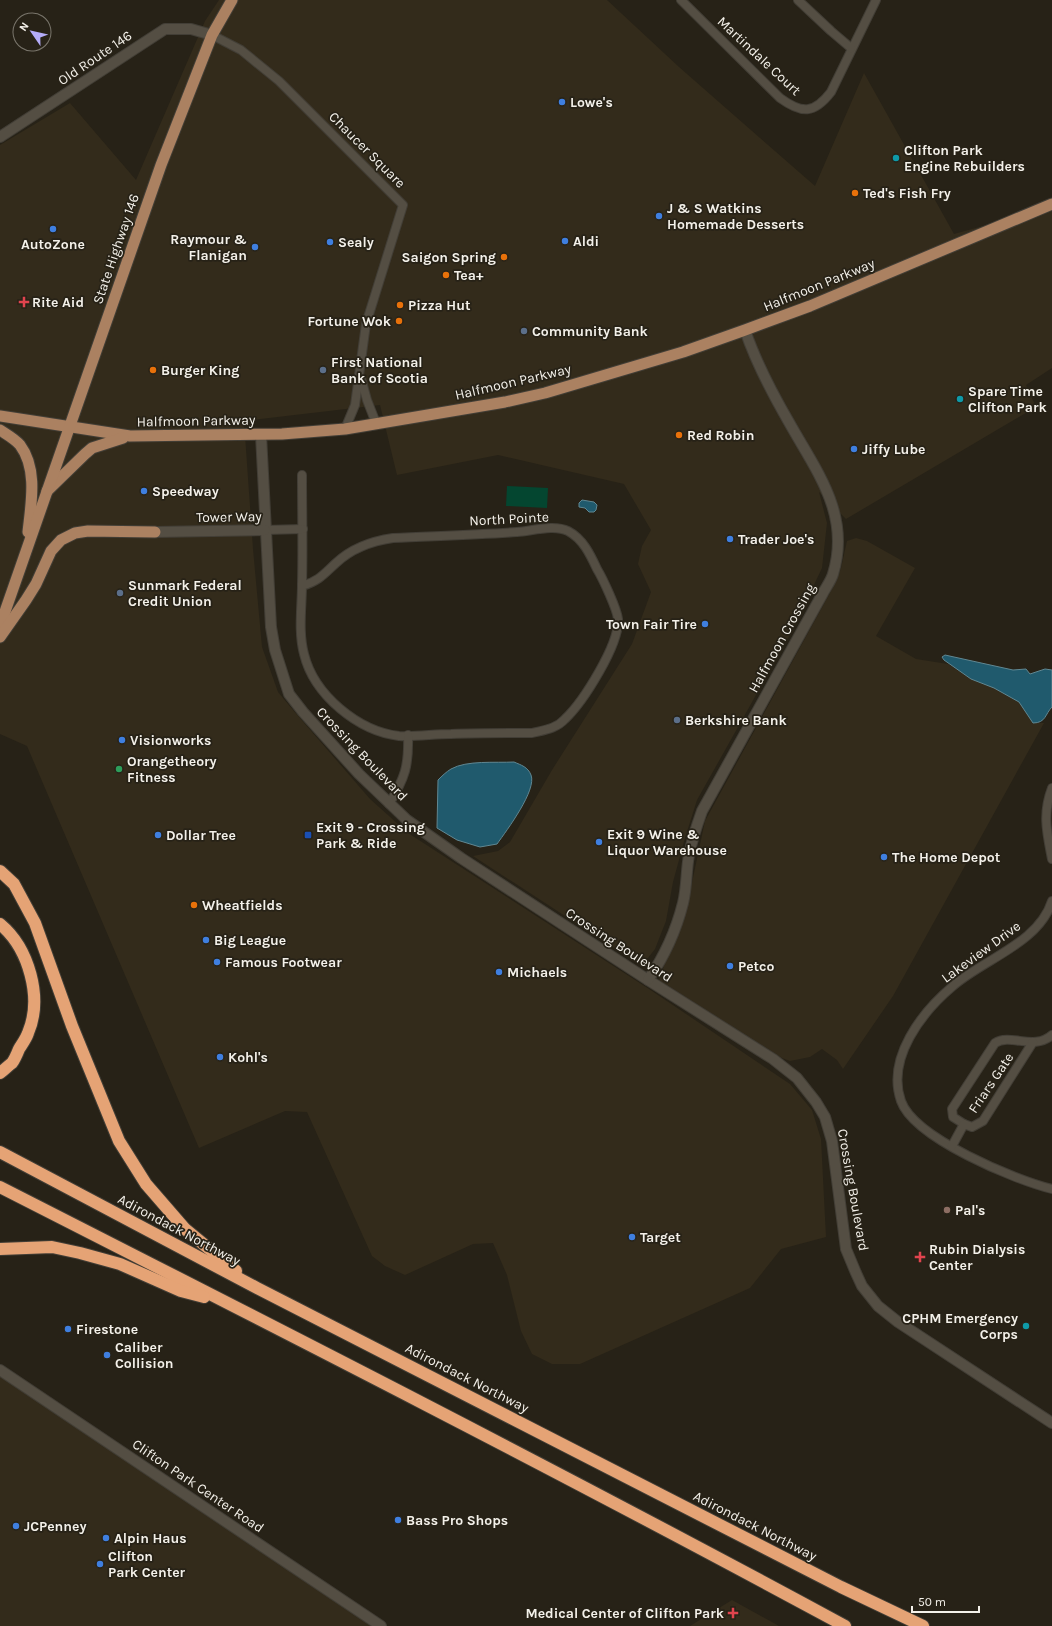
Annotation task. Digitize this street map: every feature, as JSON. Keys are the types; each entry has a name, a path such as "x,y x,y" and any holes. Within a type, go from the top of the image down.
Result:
{"highway":[{"path":"0,871 14,884 34,923 94,1083 123,1147 146,1184 185,1229 257,1288"},
{"path":"0,924 7,929 24,956 33,990 33,1012 28,1032 12,1062 0,1073"},
{"name":"Adirondack Northway","path":"0,1152 257,1288 841,1587 922,1626"},
{"path":"0,1187 685,1540 845,1626"},
{"path":"0,1249 52,1248 80,1253 120,1264 181,1291 225,1302"}],"main road":[{"name":"State Highway 146","path":"0,626 26,547 161,165 212,35 232,0"},
{"name":"Halfmoon Parkway","path":"0,416 130,436 301,434 345,429 505,402 545,393 683,352 745,330 810,306 1052,204"},
{"path":"0,430 19,444 26,454 30,466 32,493 26,547"},
{"path":"46,492 79,458 92,448 130,436"},
{"path":"0,636 26,600 36,584 52,551 61,540 75,533 88,531 155,532"}],"street":[{"path":"798,0 851,48"},
{"name":"Martindale Court","path":"686,2 780,98 798,109 806,110 816,108 831,92 851,48 876,0"},
{"name":"Old Route 146","path":"0,137 165,29 191,29 212,35"},
{"name":"Chaucer Square","path":"212,35 241,50 279,81 403,205 366,324 355,405 345,429"},
{"name":"Halfmoon Crossing","path":"648,980 659,964 677,925 684,902 689,856 694,834 702,811 823,593 832,575 836,557 836,520 830,496 773,395 753,354 745,330"},
{"name":"Chaucer Square","path":"360,375 367,400 376,423"},
{"name":"Crossing Boulevard","path":"261,435 271,627 275,650 290,694 303,712 359,774 389,804 408,820 461,858 648,980 773,1059 797,1078 816,1102 825,1117 832,1141 846,1249 862,1286 878,1306 898,1322 1052,1423"},
{"name":"North Pointe","path":"302,475 303,529 301,636 304,653 310,671 319,686 342,710 364,726 378,732 400,736 532,733 553,728 565,720 587,691 607,656 617,631 618,618 604,582 586,548 579,539 567,530 552,528 518,532 377,540 364,545 336,562 319,579 302,586"},
{"name":"Tower Way","path":"155,532 303,529"},
{"path":"389,804 403,779 407,766 409,755 408,736"},
{"path":"1052,788 1048,800 1046,825 1052,859"},
{"name":"Lakeview Drive","path":"1052,900 1050,911 1043,920 1016,944 965,976 938,1000 906,1043 900,1059 898,1082 901,1101 911,1118 920,1126 952,1146 999,1171 1052,1189"},
{"name":"Friars Gate","path":"1033,1042 983,1121 972,1127 953,1117 952,1109 995,1043 1001,1040 1033,1042 1043,1041 1052,1035"},
{"name":"Friars Gate","path":"952,1146 964,1124"},
{"name":"Clifton Park Center Road","path":"0,1370 381,1626"}],"shaded area":[{"path":"219,0 607,0 679,67 815,186 864,73 954,234 1052,207 1052,368 1026,385 1036,407 846,519 819,492 827,523 822,568 792,631 697,800 673,882 666,921 655,949 648,958 637,963 473,856 498,851 510,842 552,770 632,644 651,592 638,564 642,546 651,530 624,484 498,455 397,475 380,405 244,421 262,647 278,692 370,799 408,833 649,989 790,1084 812,1110 821,1139 826,1237 781,1249 750,1288 580,1364 552,1364 532,1354 521,1331 507,1275 493,1243 473,1244 405,1275 385,1266 372,1256 307,1112 285,1111 199,1148 27,746 0,734 0,145 70,103 136,180 205,21"},
{"path":"856,538 867,541 915,568 876,636 916,659 948,664 971,679 994,688 1019,702 1033,723 1044,723 893,996 843,1069 837,1060 822,1049 810,1057 790,1061 782,1058 659,980 690,892 705,821 837,580 847,541"},
{"name":"Clifton Park Center","path":"0,1376 361,1618 371,1626 0,1626"},
{"name":"Medical Center of Clifton Park","path":"732,1600 779,1626 690,1626"}],"green space":[{"path":"507,486 548,488 547,508 506,506"}],"water":[{"path":"582,500 594,502 597,505 596,510 594,512 589,512 585,508 579,507 579,503"},
{"path":"945,655 1013,670 1026,669 1030,674 1045,669 1052,670 1052,707 1043,720 1033,723 1019,702 994,688 971,679 944,660 942,657"},
{"path":"481,762 514,762 528,770 531,775 532,782 526,800 497,844 480,847 457,840 437,828 438,780 444,774 451,769 465,764"}],"place":[{"name":"Lowe's","path":"562,102"},
{"name":"Clifton Park Engine Rebuilders","path":"896,158"},
{"name":"Ted's Fish Fry","path":"855,193"},
{"name":"J & S Watkins Homemade Desserts","path":"659,216"},
{"name":"AutoZone","path":"53,229"},
{"name":"Aldi","path":"565,241"},
{"name":"Sealy","path":"330,242"},
{"name":"Raymour & Flanigan","path":"255,247"},
{"name":"Saigon Spring","path":"504,257"},
{"name":"Tea+","path":"446,275"},
{"name":"Rite Aid","path":"24,302"},
{"name":"Pizza Hut","path":"400,305"},
{"name":"Fortune Wok","path":"399,321"},
{"name":"Community Bank","path":"524,331"},
{"name":"Burger King","path":"153,370"},
{"name":"First National Bank of Scotia","path":"323,370"},
{"name":"Spare Time Clifton Park","path":"960,399"},
{"name":"Red Robin","path":"679,435"},
{"name":"Jiffy Lube","path":"854,449"},
{"name":"Speedway","path":"144,491"},
{"name":"Trader Joe's","path":"730,539"},
{"name":"Sunmark Federal Credit Union","path":"120,593"},
{"name":"Town Fair Tire","path":"705,624"},
{"name":"Berkshire Bank","path":"677,720"},
{"name":"Visionworks","path":"122,740"},
{"name":"Orangetheory Fitness","path":"119,769"},
{"name":"Dollar Tree","path":"158,835"},
{"name":"Exit 9 - Crossing Park & Ride","path":"308,835"},
{"name":"Exit 9 Wine & Liquor Warehouse","path":"599,842"},
{"name":"The Home Depot","path":"884,857"},
{"name":"Wheatfields","path":"194,905"},
{"name":"Big League","path":"206,940"},
{"name":"Famous Footwear","path":"217,962"},
{"name":"Petco","path":"730,966"},
{"name":"Michaels","path":"499,972"},
{"name":"Kohl's","path":"220,1057"},
{"name":"Pal's","path":"947,1210"},
{"name":"Target","path":"632,1237"},
{"name":"Rubin Dialysis Center","path":"920,1257"},
{"name":"CPHM Emergency Corps","path":"1026,1326"},
{"name":"Firestone","path":"68,1329"},
{"name":"Caliber Collision","path":"107,1355"},
{"name":"Bass Pro Shops","path":"398,1520"},
{"name":"JCPenney","path":"16,1526"},
{"name":"Alpin Haus","path":"106,1538"},
{"name":"Clifton Park Center","path":"100,1564"},
{"name":"Medical Center of Clifton Park","path":"733,1613"}]}
